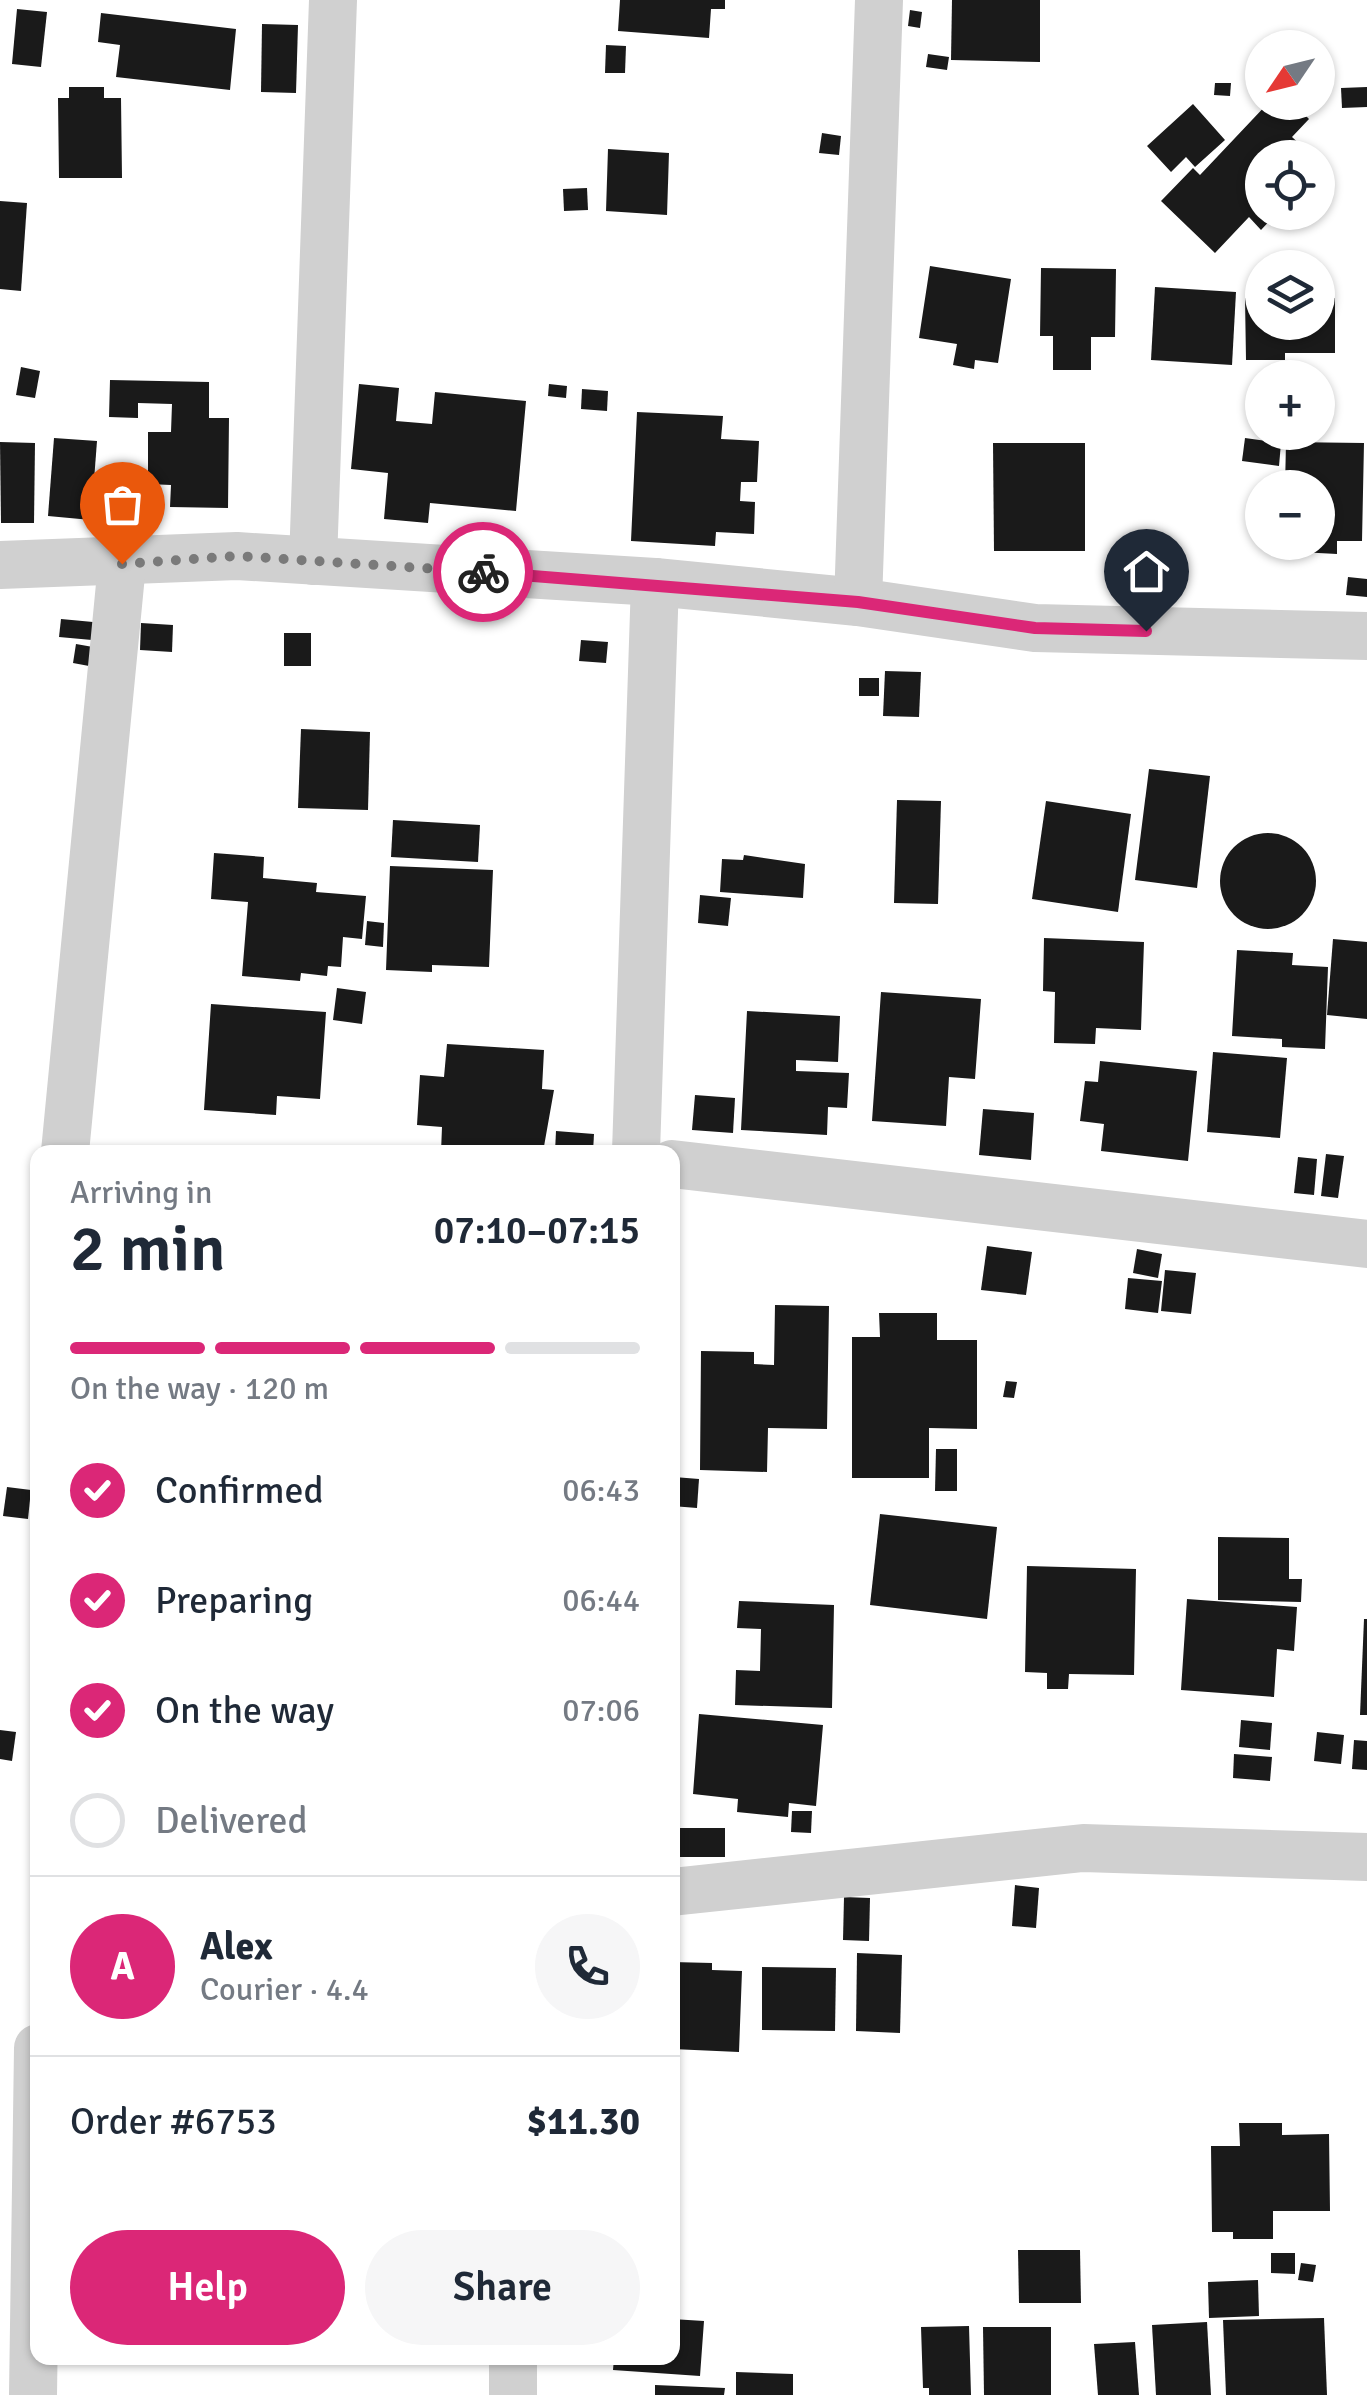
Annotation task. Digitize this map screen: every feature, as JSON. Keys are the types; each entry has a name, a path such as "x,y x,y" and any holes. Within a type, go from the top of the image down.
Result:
{"street":[{"path":"313,561 332,0"},
{"path":"858,602 879,0"},
{"path":"0,565 122,564 238,556 655,582 858,602 1035,628 1367,636"},
{"path":"65,1145 122,564"},
{"path":"636,1145 655,582"},
{"path":"680,1165 1367,1244"},
{"path":"680,1891 1083,1848 1367,1857"},
{"path":"0,2039 30,2038"},
{"path":"34,2365 34,2395"},
{"path":"513,2395 514,2365"}],"building":[{"path":"620,0 725,0 725,9 711,9 709,38 618,31"},
{"path":"952,0 1040,0 1040,62 951,60"},
{"path":"17,9 47,12 41,67 12,64"},
{"path":"910,10 922,12 920,28 908,26"},
{"path":"101,13 236,29 230,90 116,77 120,45 98,42"},
{"path":"262,24 298,25 296,93 261,92"},
{"path":"606,45 626,46 625,73 605,73"},
{"path":"928,54 949,57 947,70 926,67"},
{"path":"1215,83 1231,83 1230,96 1214,95"},
{"path":"69,87 104,87 104,98 121,98 122,178 59,178 58,98 69,98"},
{"path":"1367,87 1367,107 1342,108 1341,88"},
{"path":"1193,104 1225,140 1195,167 1186,157 1171,172 1147,146"},
{"path":"1252,120 1308,120 1292,137 1295,140 1245,140 1245,221 1215,253 1161,201 1193,168 1200,175"},
{"path":"822,133 841,136 839,155 819,153"},
{"path":"608,149 669,153 667,215 606,211"},
{"path":"587,188 588,210 564,211 563,189"},
{"path":"0,201 27,203 21,291 0,289"},
{"path":"930,266 1011,279 998,363 975,360 974,369 953,365 957,344 919,338"},
{"path":"1041,268 1116,269 1115,337 1091,337 1091,370 1053,370 1053,336 1040,336"},
{"path":"1155,287 1236,292 1232,365 1151,360"},
{"path":"1246,340 1335,340 1335,353 1285,353 1285,360 1246,360"},
{"path":"21,367 40,371 35,398 16,395"},
{"path":"110,380 209,382 209,418 229,418 228,508 170,507 171,485 148,484 148,432 171,432 172,404 138,403 138,418 109,417"},
{"path":"359,384 399,388 396,421 432,424 435,392 526,401 516,511 430,503 428,523 384,519 388,473 351,469"},
{"path":"549,384 567,386 566,398 548,396"},
{"path":"582,389 608,391 607,411 581,409"},
{"path":"637,412 723,416 721,439 759,441 757,482 741,482 740,501 755,502 754,534 716,532 715,546 631,541"},
{"path":"54,438 97,441 91,520 48,516"},
{"path":"1245,438 1245,450 1280,450 1279,466 1242,461"},
{"path":"0,442 35,443 34,523 1,523"},
{"path":"993,443 1085,443 1085,551 994,551"},
{"path":"1335,443 1364,443 1362,541 1337,541 1335,554 1335,470 1285,470 1286,450 1335,450"},
{"path":"1348,577 1367,579 1367,597 1346,595"},
{"path":"61,619 93,622 92,640 59,637"},
{"path":"141,623 173,625 172,652 140,650"},
{"path":"284,633 311,633 311,666 284,666"},
{"path":"581,640 608,642 606,663 579,661"},
{"path":"76,644 93,647 89,666 73,663"},
{"path":"885,671 921,672 919,717 883,716"},
{"path":"859,678 879,678 879,696 859,696"},
{"path":"301,729 370,732 368,810 298,808"},
{"path":"1149,769 1210,776 1197,888 1135,880"},
{"path":"897,800 941,801 938,904 894,903"},
{"path":"1046,801 1131,814 1118,912 1032,899"},
{"path":"393,820 480,825 478,862 391,857"},
{"path":"1268,833 1286,836 1302,847 1313,863 1313,899 1302,915 1286,926 1268,929 1250,926 1234,915 1223,899 1220,881 1223,863 1234,847 1250,836"},
{"path":"214,853 264,857 263,878 317,883 316,892 366,896 362,939 343,937 341,967 328,966 327,976 301,973 300,981 242,976 248,902 211,899"},
{"path":"744,855 805,864 803,898 720,892 722,859 743,860"},
{"path":"390,866 493,870 489,967 432,965 432,972 386,970"},
{"path":"700,895 731,898 728,926 698,923"},
{"path":"367,921 384,923 383,947 365,945"},
{"path":"1044,938 1144,942 1141,1030 1096,1028 1095,1044 1054,1043 1055,992 1043,991"},
{"path":"1333,939 1367,942 1367,1019 1327,1015"},
{"path":"1237,950 1293,953 1292,965 1328,967 1325,1049 1282,1047 1282,1039 1232,1036"},
{"path":"337,988 366,992 362,1024 333,1020"},
{"path":"881,992 981,999 975,1079 949,1077 946,1126 872,1121"},
{"path":"211,1004 326,1012 320,1099 277,1096 276,1115 204,1110"},
{"path":"747,1011 840,1016 838,1062 796,1060 796,1071 849,1073 847,1108 828,1107 827,1135 741,1130"},
{"path":"447,1044 544,1050 542,1089 554,1090 544,1145 441,1145 442,1127 417,1125 420,1075 444,1077"},
{"path":"1213,1052 1287,1058 1280,1138 1207,1132"},
{"path":"1100,1061 1197,1071 1188,1161 1101,1151 1104,1124 1080,1121 1085,1081 1098,1082"},
{"path":"695,1095 735,1098 733,1133 692,1130"},
{"path":"983,1109 1034,1113 1031,1160 979,1155"},
{"path":"556,1131 594,1134 593,1145 555,1145"},
{"path":"1326,1154 1344,1156 1338,1198 1321,1196"},
{"path":"1298,1157 1317,1159 1314,1195 1294,1193"},
{"path":"987,1246 1032,1252 1026,1295 981,1290"},
{"path":"1137,1249 1162,1254 1158,1278 1133,1273"},
{"path":"1165,1270 1196,1273 1191,1314 1161,1311"},
{"path":"1128,1278 1162,1281 1158,1313 1125,1309"},
{"path":"775,1305 829,1306 827,1429 768,1428 767,1472 700,1470 701,1351 754,1352 754,1364 774,1365"},
{"path":"879,1313 937,1313 937,1340 977,1340 977,1429 929,1428 929,1478 852,1478 852,1337 880,1337"},
{"path":"1006,1381 1017,1382 1014,1398 1003,1397"},
{"path":"936,1449 957,1449 957,1491 935,1491"},
{"path":"680,1477 699,1479 697,1508 680,1507"},
{"path":"7,1487 30,1490 28,1519 3,1516"},
{"path":"880,1514 997,1527 987,1619 870,1605"},
{"path":"1218,1537 1289,1538 1289,1579 1302,1579 1301,1602 1218,1600"},
{"path":"1027,1566 1136,1569 1134,1675 1069,1674 1068,1689 1047,1689 1047,1673 1025,1672"},
{"path":"1187,1599 1297,1607 1294,1651 1277,1649 1274,1697 1181,1690"},
{"path":"739,1601 834,1605 832,1708 735,1705 736,1670 760,1671 761,1629 737,1628"},
{"path":"1364,1619 1367,1715 1360,1715"},
{"path":"699,1714 823,1725 816,1806 789,1803 788,1817 737,1812 738,1799 693,1794"},
{"path":"1241,1720 1272,1723 1270,1750 1239,1747"},
{"path":"0,1730 16,1732 12,1761 0,1759"},
{"path":"1317,1732 1344,1735 1341,1764 1314,1761"},
{"path":"1354,1740 1367,1741 1367,1770 1352,1769"},
{"path":"1234,1754 1272,1757 1270,1781 1233,1778"},
{"path":"792,1811 812,1811 811,1833 791,1832"},
{"path":"680,1828 725,1828 725,1857 680,1857"},
{"path":"1015,1885 1039,1888 1036,1928 1012,1926"},
{"path":"844,1897 870,1898 869,1941 843,1940"},
{"path":"857,1953 902,1955 900,2033 856,2031"},
{"path":"680,1962 712,1963 712,1970 742,1971 739,2052 680,2049"},
{"path":"762,1967 836,1968 835,2031 762,2030"},
{"path":"1239,2123 1282,2123 1282,2135 1329,2134 1330,2211 1273,2211 1273,2239 1233,2239 1233,2232 1212,2232 1211,2146 1240,2146"},
{"path":"1018,2250 1080,2250 1081,2303 1019,2303"},
{"path":"1271,2253 1295,2253 1295,2274 1271,2273"},
{"path":"1301,2263 1316,2265 1313,2282 1298,2280"},
{"path":"1258,2280 1259,2316 1209,2318 1208,2282"},
{"path":"1324,2318 1327,2395 1226,2395 1223,2320"},
{"path":"680,2320 704,2321 700,2376 613,2370 613,2365 680,2365"},
{"path":"1207,2322 1211,2395 1156,2395 1152,2325"},
{"path":"969,2326 971,2395 929,2395 929,2388 923,2388 921,2327"},
{"path":"983,2327 1051,2327 1051,2395 984,2395"},
{"path":"1135,2342 1139,2395 1098,2395 1094,2344"},
{"path":"736,2372 793,2374 793,2395 736,2395"},
{"path":"655,2385 725,2388 724,2395 655,2395"}],"way so far":[{"path":"122,564 238,556 483,572"}],"route":[{"path":"483,572 655,582 858,602 1035,628 1146,631"}]}
